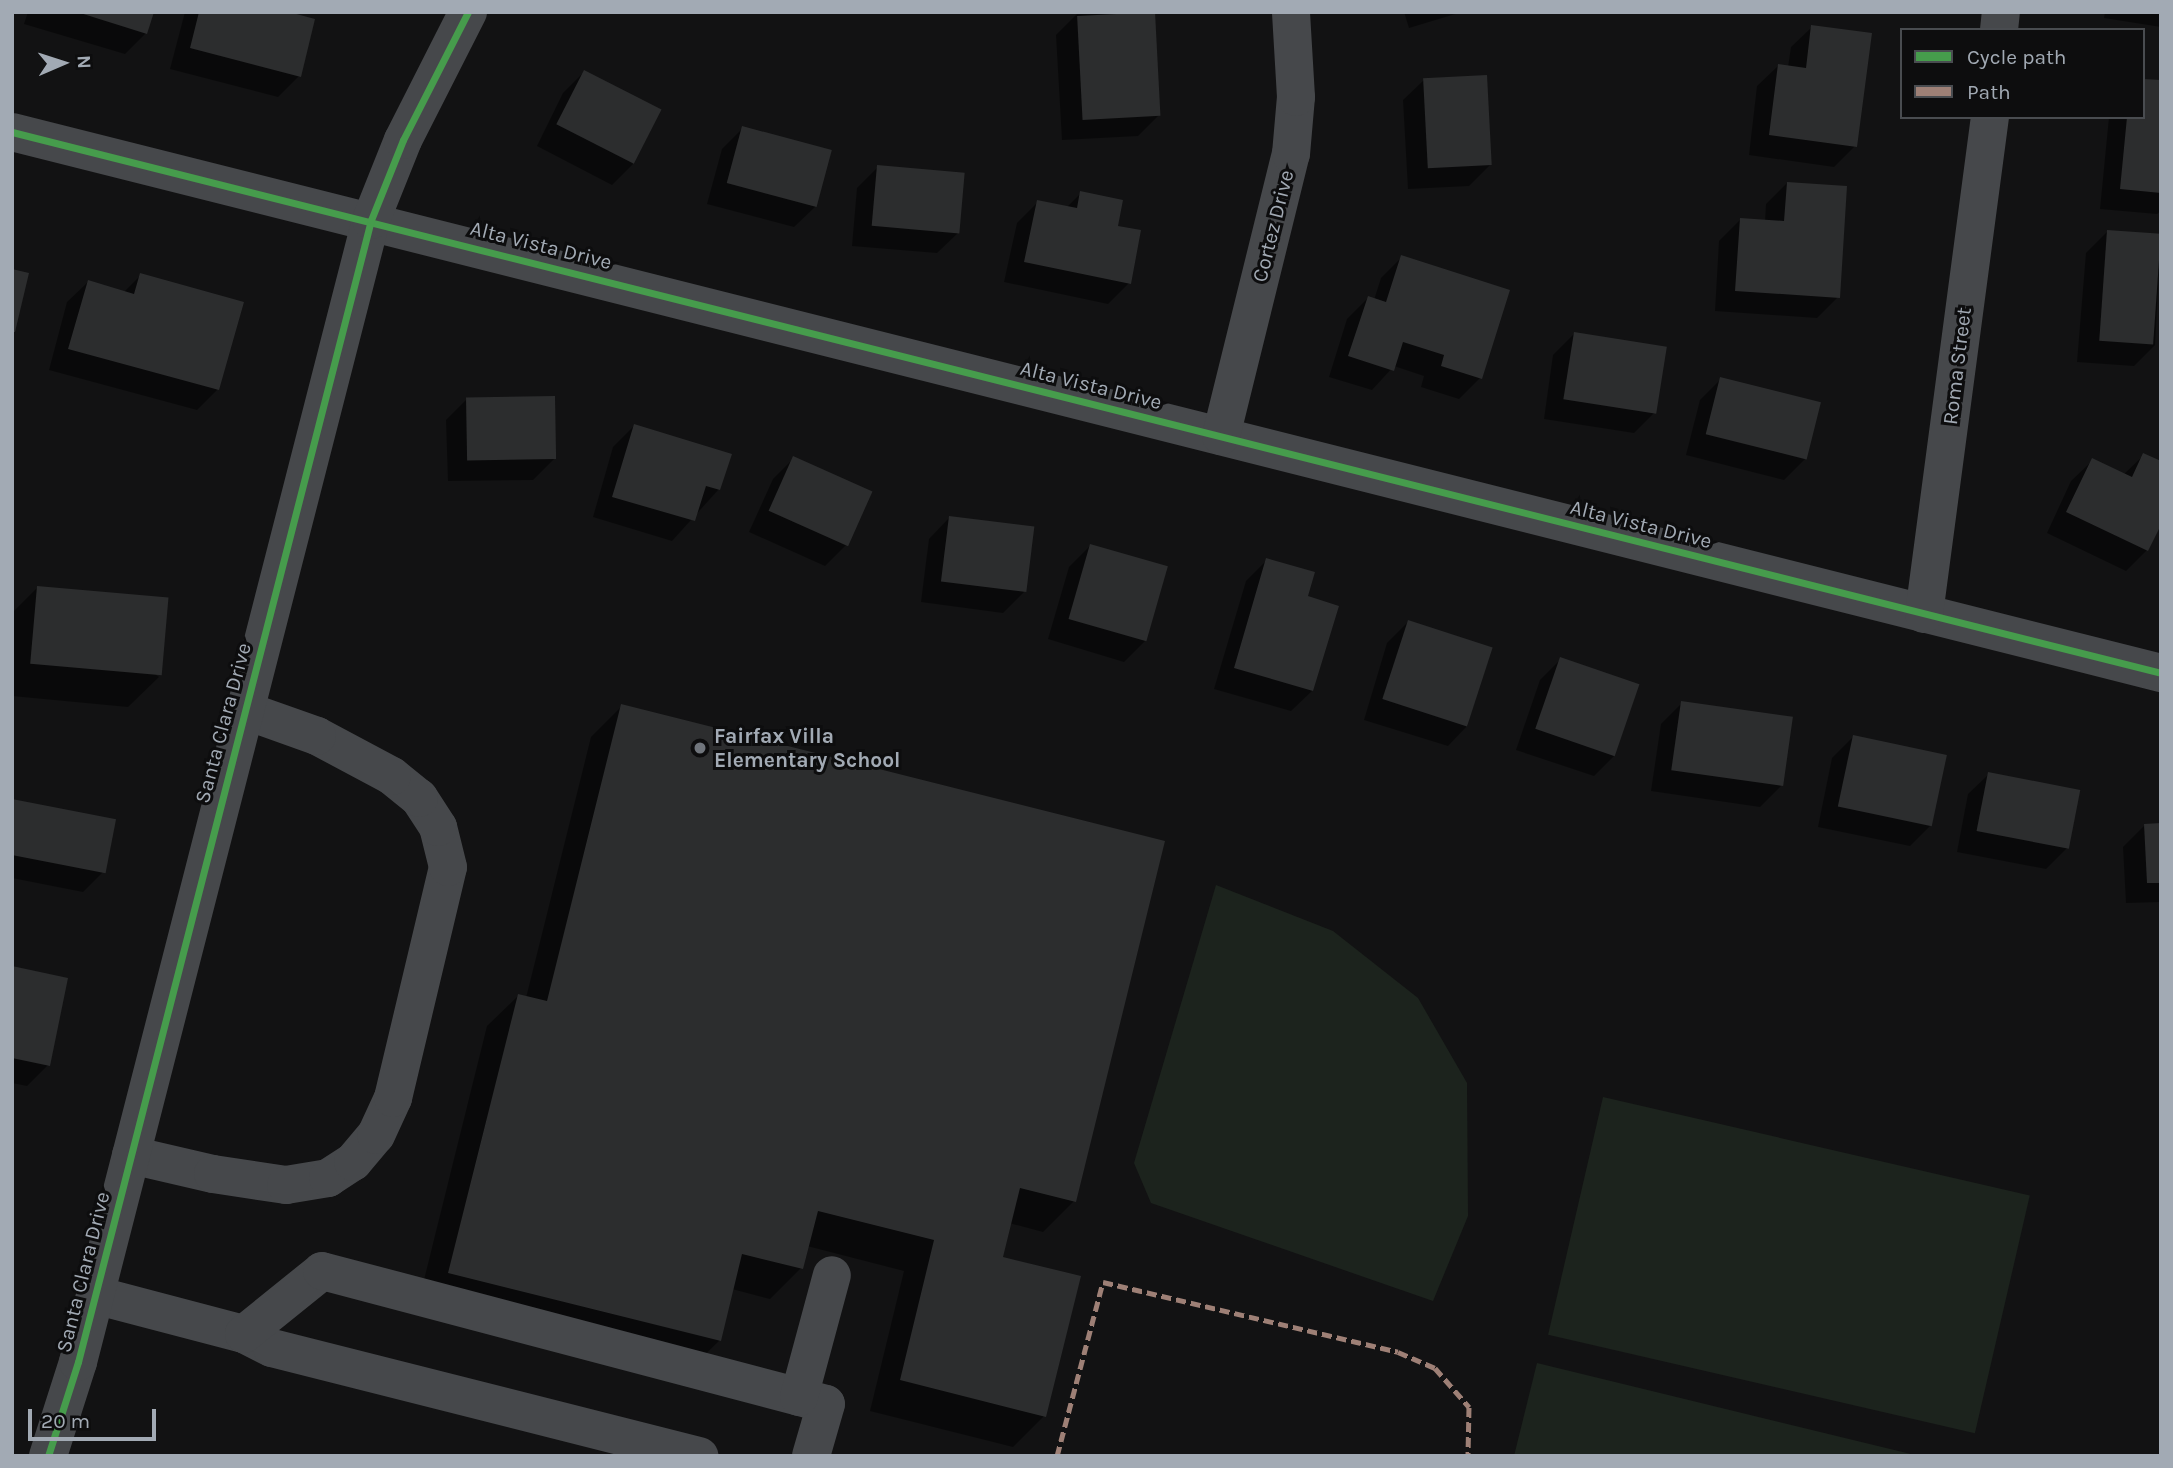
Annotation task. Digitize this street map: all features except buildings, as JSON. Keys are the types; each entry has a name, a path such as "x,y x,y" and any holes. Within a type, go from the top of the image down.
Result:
{"street":[{"name":"Santa Clara Drive","path":"48,1456 78,1362 371,220 403,140 468,12"},
{"name":"Cortez Drive","path":"1221,436 1291,154 1296,97 1292,12"},
{"name":"Roma Street","path":"1924,614 1990,119"},
{"name":"Alta Vista Drive","path":"12,132 371,220 2161,673"},
{"path":"131,1155 213,1174 286,1185 328,1178 353,1162 376,1135 393,1098 448,867 438,827 419,798 392,776 317,736 244,710"},
{"path":"244,1334 322,1271 826,1404 813,1450"},
{"path":"799,1397 832,1275"},
{"path":"95,1295 244,1334 272,1348 701,1456"}],"shaded area":[{"path":"1216,885 1333,931 1418,998 1467,1083 1468,1216 1433,1301 1151,1203 1134,1163"},
{"path":"1603,1097 2030,1196 1975,1433 1548,1335"},
{"path":"1537,1363 1919,1456 1514,1456"}],"marked path":[{"path":"1057,1456 1103,1282 1398,1352 1435,1368 1469,1407 1468,1456"}],"cycle path":[{"path":"48,1456 78,1362 371,220 403,140 468,12"},
{"path":"12,132 2161,673"}],"place":[{"name":"Fairfax Villa Elementary School","path":"700,748"}]}
